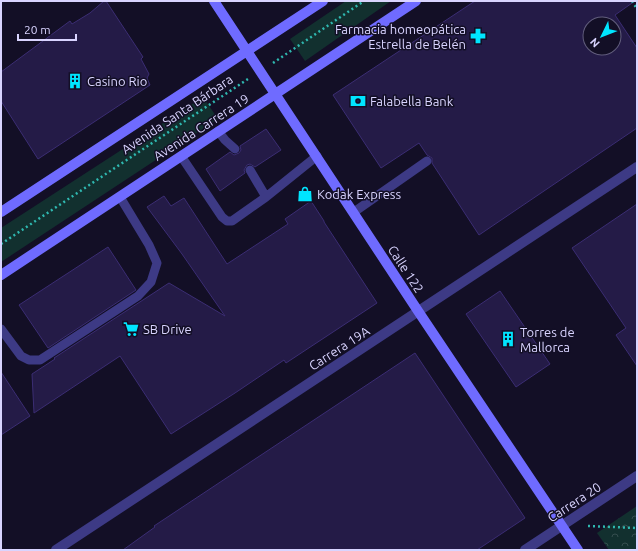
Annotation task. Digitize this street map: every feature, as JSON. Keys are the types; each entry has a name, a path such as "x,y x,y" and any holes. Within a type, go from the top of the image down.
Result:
{"main road":[{"name":"Calle 122","path":"214,1 261,70 418,311 578,550"},
{"path":"1,212 323,1"},
{"name":"Avenida Carrera 19","path":"1,275 416,1"}],"street":[{"name":"Carrera 19A","path":"56,550 637,167"},
{"name":"Carrera 20","path":"525,550 637,476"}],"lane":[{"path":"218,131 235,149"},
{"path":"181,156 222,217 227,221 232,221 266,197 317,156"},
{"path":"354,212 426,161"},
{"path":"250,170 266,197"},
{"path":"1,329 21,356 29,360 40,360 138,296 151,282 157,263 149,245 120,197"}],"path":[{"name":"Avenida Santa Bárbara","path":"1,244 364,1"},
{"path":"632,1 637,9"},
{"path":"588,526 637,528"}],"green space":[{"path":"346,1 391,1 305,61 290,39"},
{"path":"203,97 218,119 1,262 1,228"},
{"path":"637,506 637,550 609,550 597,533"}],"building":[{"name":"Casino Rio","path":"106,1 143,57 141,59 149,74 147,78 150,85 38,159 1,101 1,72 70,21 72,24 90,13"},
{"path":"475,1 635,1 616,16 582,16 582,56 622,56 622,26 637,48 637,128 479,235 432,163 432,158 427,155 419,143 381,168 333,95"},
{"path":"266,129 281,150 255,167 250,164 247,165 244,170 245,173 220,191 206,169 230,152 234,155 239,153 241,150 240,146"},
{"path":"164,196 171,206 184,198 227,264 288,224 285,219 311,201 377,303 286,363 284,360 171,434 120,356 34,413 32,374 169,283 225,316 147,207"},
{"path":"637,204 637,366 616,335 626,328 572,248"},
{"path":"108,247 136,290 48,348 19,305"},
{"name":"Torres de Mallorca","path":"500,291 550,364 516,387 466,314"},
{"path":"415,353 525,518 477,550 123,550 155,527 154,526"},
{"path":"1,372 30,416 1,435"}],"place":[{"name":"Farmacia homeopática Estrella de Belén","path":"478,36"},
{"name":"Casino Rio","path":"75,81"},
{"name":"Falabella Bank","path":"358,101"},
{"name":"Kodak Express","path":"305,194"},
{"name":"SB Drive","path":"131,329"},
{"name":"Torres de Mallorca","path":"508,339"}]}
